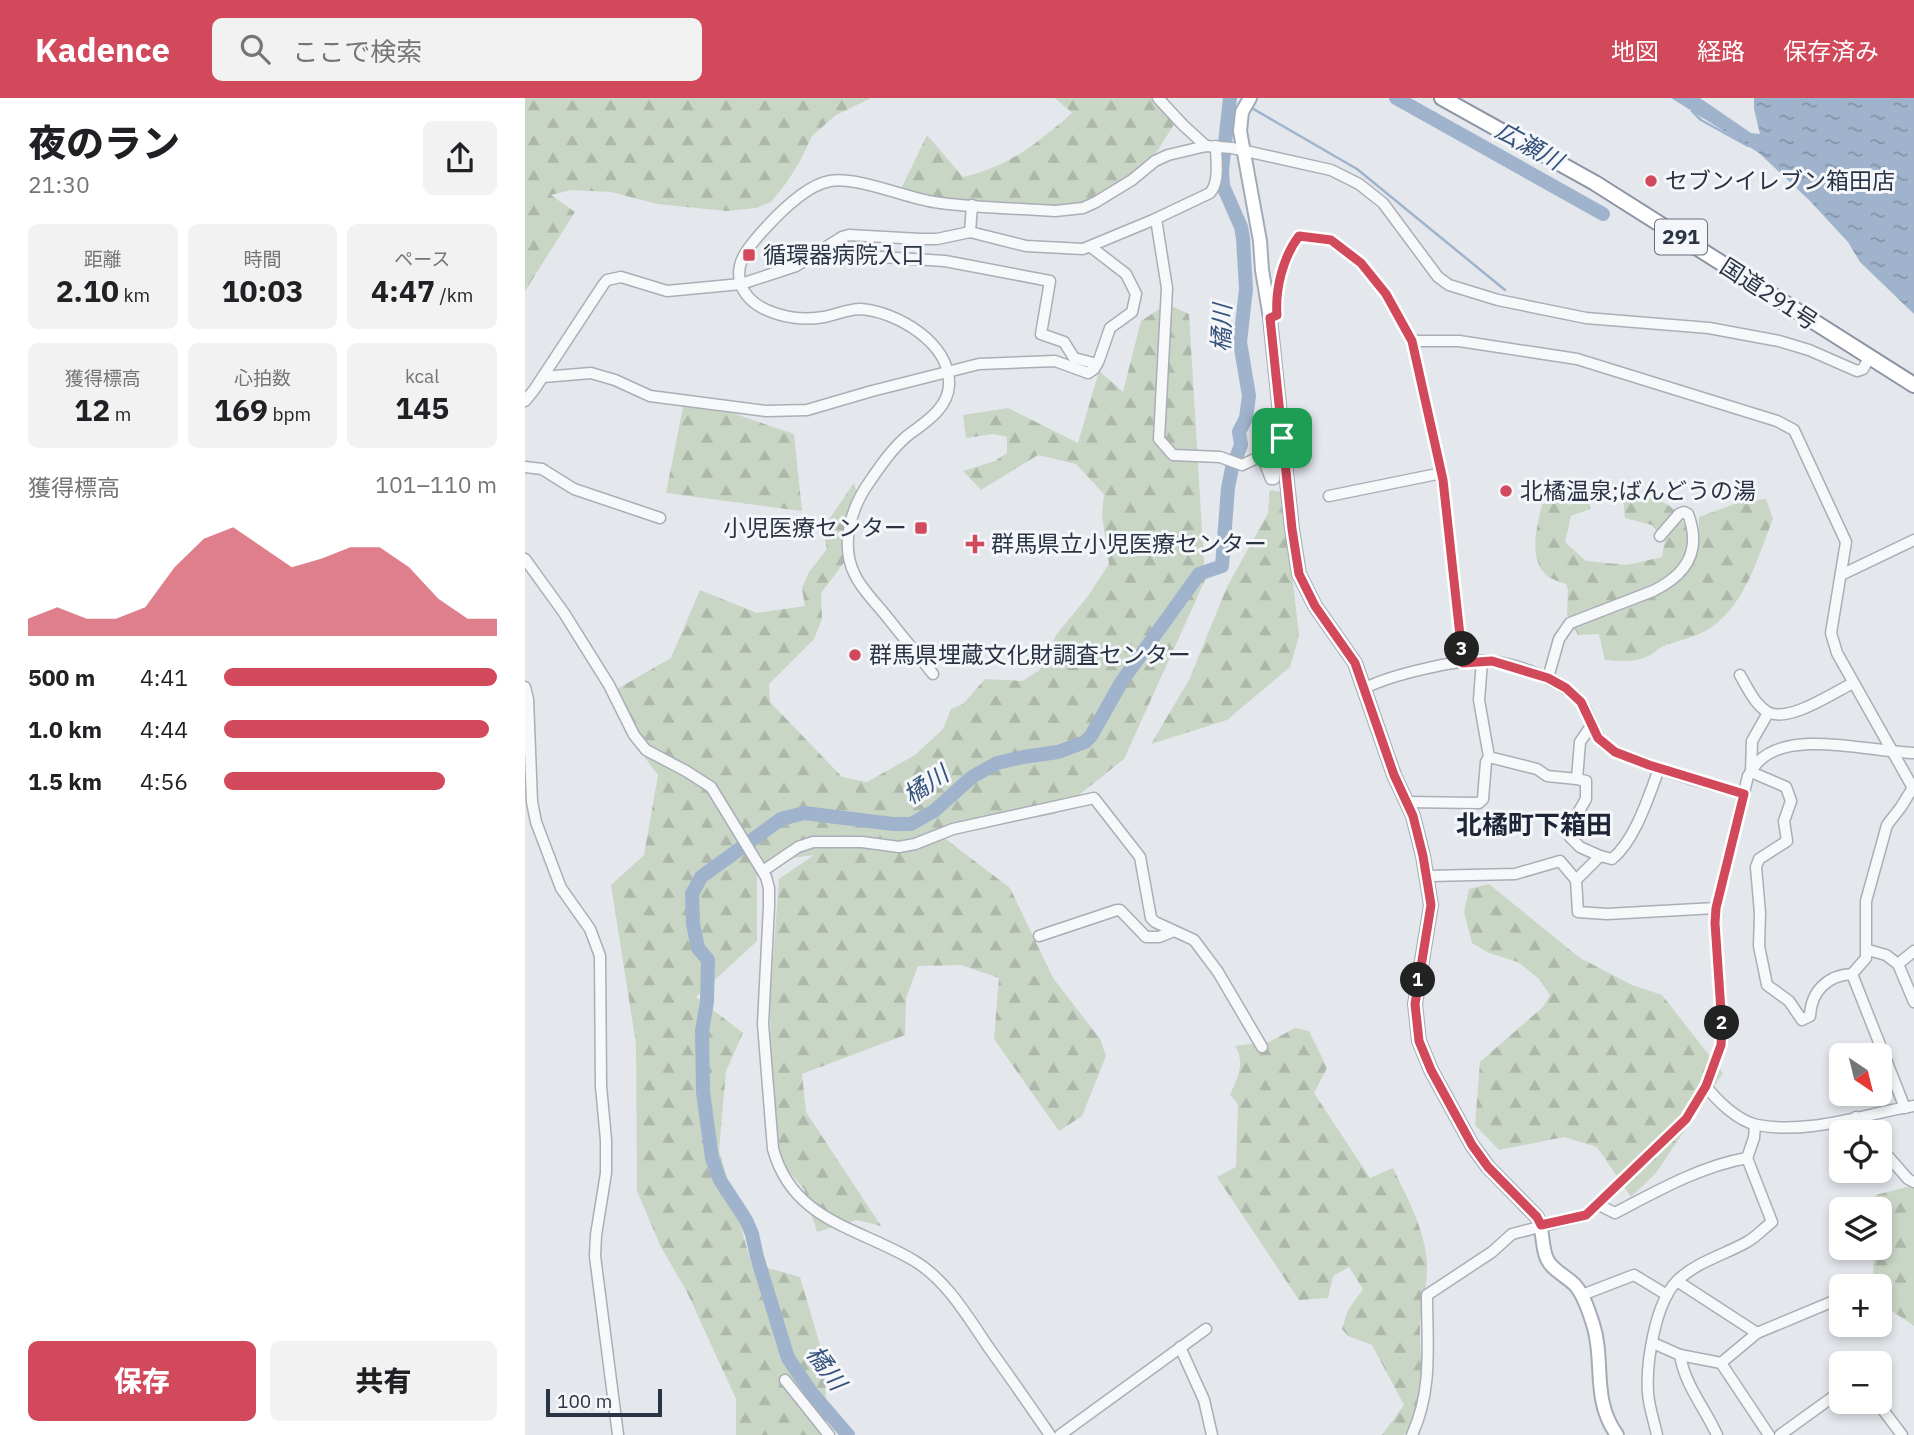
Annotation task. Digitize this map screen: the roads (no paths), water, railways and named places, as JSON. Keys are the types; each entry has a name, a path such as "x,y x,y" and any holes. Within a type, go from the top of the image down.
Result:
{"highway":[{"name":"国道291号","path":"1443,98 1595,183 1914,385"}],"main road":[{"path":"1250,98 1242,113 1238,149 1261,241 1262,270 1270,318 1299,574 1315,606 1355,663 1394,775 1413,816 1423,856 1431,905 1415,1004 1419,1041 1431,1070 1472,1145 1488,1167 1537,1217 1541,1225 1546,1257 1575,1285 1581,1295 1595,1330 1601,1396 1617,1435"}],"street":[{"path":"1158,98 1182,125 1214,146"},
{"path":"525,401 607,281 621,277 653,288 681,291 741,284 796,266 849,235 937,239 970,232 1026,246 1091,247 1210,193 1214,188 1214,146"},
{"path":"933,674 859,583 850,561 849,532 860,495 881,465 898,444 941,408 949,386 944,360 931,342 886,315 856,309 809,319 791,316 754,304 746,296 741,284 740,264 752,243 790,203 816,186 831,181 878,188 933,202 1055,211 1083,208 1132,180 1155,161 1168,155 1214,146 1238,149 1331,170 1359,184 1383,203 1438,277 1450,285 1470,292 1586,318 1709,328 1779,341 1809,350 1857,371 1863,369 1869,358"},
{"path":"970,232 972,205"},
{"path":"1156,219 1167,288 1159,439 1173,455 1220,457 1242,465 1257,458 1263,461 1271,480 1274,479 1274,444 1282,438"},
{"path":"1270,318 1277,315 1276,298 1289,249 1299,236 1331,240 1361,263 1386,294 1412,341 1441,473 1463,663"},
{"path":"543,377 591,373 615,380 650,396 780,410 807,410 979,364 1055,361 1088,373 1097,364 1110,328 1122,317 1129,316 1136,294 1126,274 1091,247"},
{"path":"816,253 945,261 1050,281 1041,334 1064,342 1075,358 1097,364"},
{"path":"1412,341 1459,341 1577,359 1787,425 1794,430 1846,542 1831,633 1837,653 1913,787 1902,807 1887,825 1866,901 1868,950 1866,957 1852,974"},
{"path":"525,467 542,469 574,489 660,518"},
{"path":"1329,496 1441,473"},
{"path":"1548,678 1559,639 1570,623 1653,591 1684,569 1692,550 1688,514 1679,514 1660,536"},
{"path":"1841,575 1914,540"},
{"path":"525,559 564,613 609,685 634,735 646,750 711,787 763,872 769,888 764,1051 773,1149 778,1167 800,1198 816,1211 837,1225 927,1269 960,1306 1050,1435"},
{"path":"1364,688 1400,675 1482,660 1498,662 1548,678 1566,688 1581,702 1591,726 1607,747 1659,769 1744,794"},
{"path":"1407,802 1479,803 1483,799 1486,762 1489,757 1479,700 1482,660"},
{"path":"1740,675 1758,703 1768,713 1790,715 1853,683"},
{"path":"525,687 528,699 535,822 561,888 590,929 600,956 601,1086 606,1173 595,1256 618,1435"},
{"path":"1412,1435 1424,1404 1429,1378 1427,1295 1492,1252 1512,1234 1586,1215 1672,1134 1691,1111 1706,1086 1721,1045 1716,908 1751,772 1752,741 1768,713"},
{"path":"1577,779 1580,742 1591,726"},
{"path":"1751,772 1758,762 1772,752 1797,744 1812,743 1914,753"},
{"path":"1489,757 1537,769 1547,776 1586,782 1586,799 1571,825 1570,837 1580,847 1612,859 1622,851 1643,810 1659,769"},
{"path":"1751,772 1786,787 1791,801 1784,821 1787,841 1759,859 1756,867 1760,913 1759,946 1767,985 1789,1001 1801,1020 1810,1016 1817,993 1827,980 1841,974 1852,974"},
{"path":"763,872 798,847 813,842 862,842 899,847 953,830 1094,798 1140,857 1151,918 1193,940 1218,972 1262,1047"},
{"path":"1576,880 1600,856"},
{"path":"1429,876 1515,874 1560,860 1576,880 1578,912 1607,914 1716,908"},
{"path":"1039,936 1117,910 1146,937 1159,937 1174,931"},
{"path":"1868,950 1886,955 1898,964 1914,1002"},
{"path":"1898,964 1914,951"},
{"path":"1706,1086 1732,1111 1755,1125 1804,1126 1909,1107 1852,974"},
{"path":"1657,1435 1648,1396 1653,1343 1667,1295 1677,1281 1701,1264 1749,1241 1772,1222 1747,1158 1755,1125"},
{"path":"1597,1204 1615,1213 1664,1186 1734,1160 1747,1158"},
{"path":"1892,1161 1914,1182"},
{"path":"1581,1295 1634,1275 1667,1295"},
{"path":"1677,1281 1757,1333"},
{"path":"1721,1363 1757,1333 1829,1303"},
{"path":"1060,1435 1206,1329"},
{"path":"1653,1343 1680,1355 1721,1363 1769,1435"},
{"path":"1180,1347 1204,1400 1212,1435"},
{"path":"1680,1355 1692,1393 1717,1435"},
{"path":"785,1380 829,1435"},
{"path":"1780,1435 1829,1400"},
{"path":"1886,1414 1902,1435"}],"water":[{"path":"1671,98 1700,98 1751,133 1760,134 1754,98 1914,98 1914,314 1860,262 1848,242 1809,200 1759,153"}],"waterway":[{"name":"橘川","path":"848,1435 811,1392 788,1358 752,1234 720,1180 712,1158 703,1092 702,1031 707,1002 708,960 698,948 693,924 692,894 701,877 781,819 804,813 911,824 934,811 972,777 997,763 1058,752 1085,742 1122,681 1199,574 1222,566 1228,488 1241,445 1239,432 1246,418 1249,396 1240,342 1246,289 1243,238 1223,186 1222,170 1230,98"},
{"name":"広瀬川","path":"1396,98 1603,214"},
{"path":"1250,107 1357,169 1505,290"},
{"path":"1692,111 1701,120 1748,146"}],"place":[{"name":"セブンイレブン箱田店","path":"1651,181"},
{"name":"循環器病院入口","path":"749,255"},
{"name":"北橘温泉;ばんどうの湯","path":"1506,491"},
{"name":"小児医療センター","path":"921,528"},
{"name":"群馬県立小児医療センター","path":"975,544"},
{"name":"群馬県埋蔵文化財調査センター","path":"855,655"}],"district":[{"name":"北橘町下箱田","path":"1534,825"}]}
